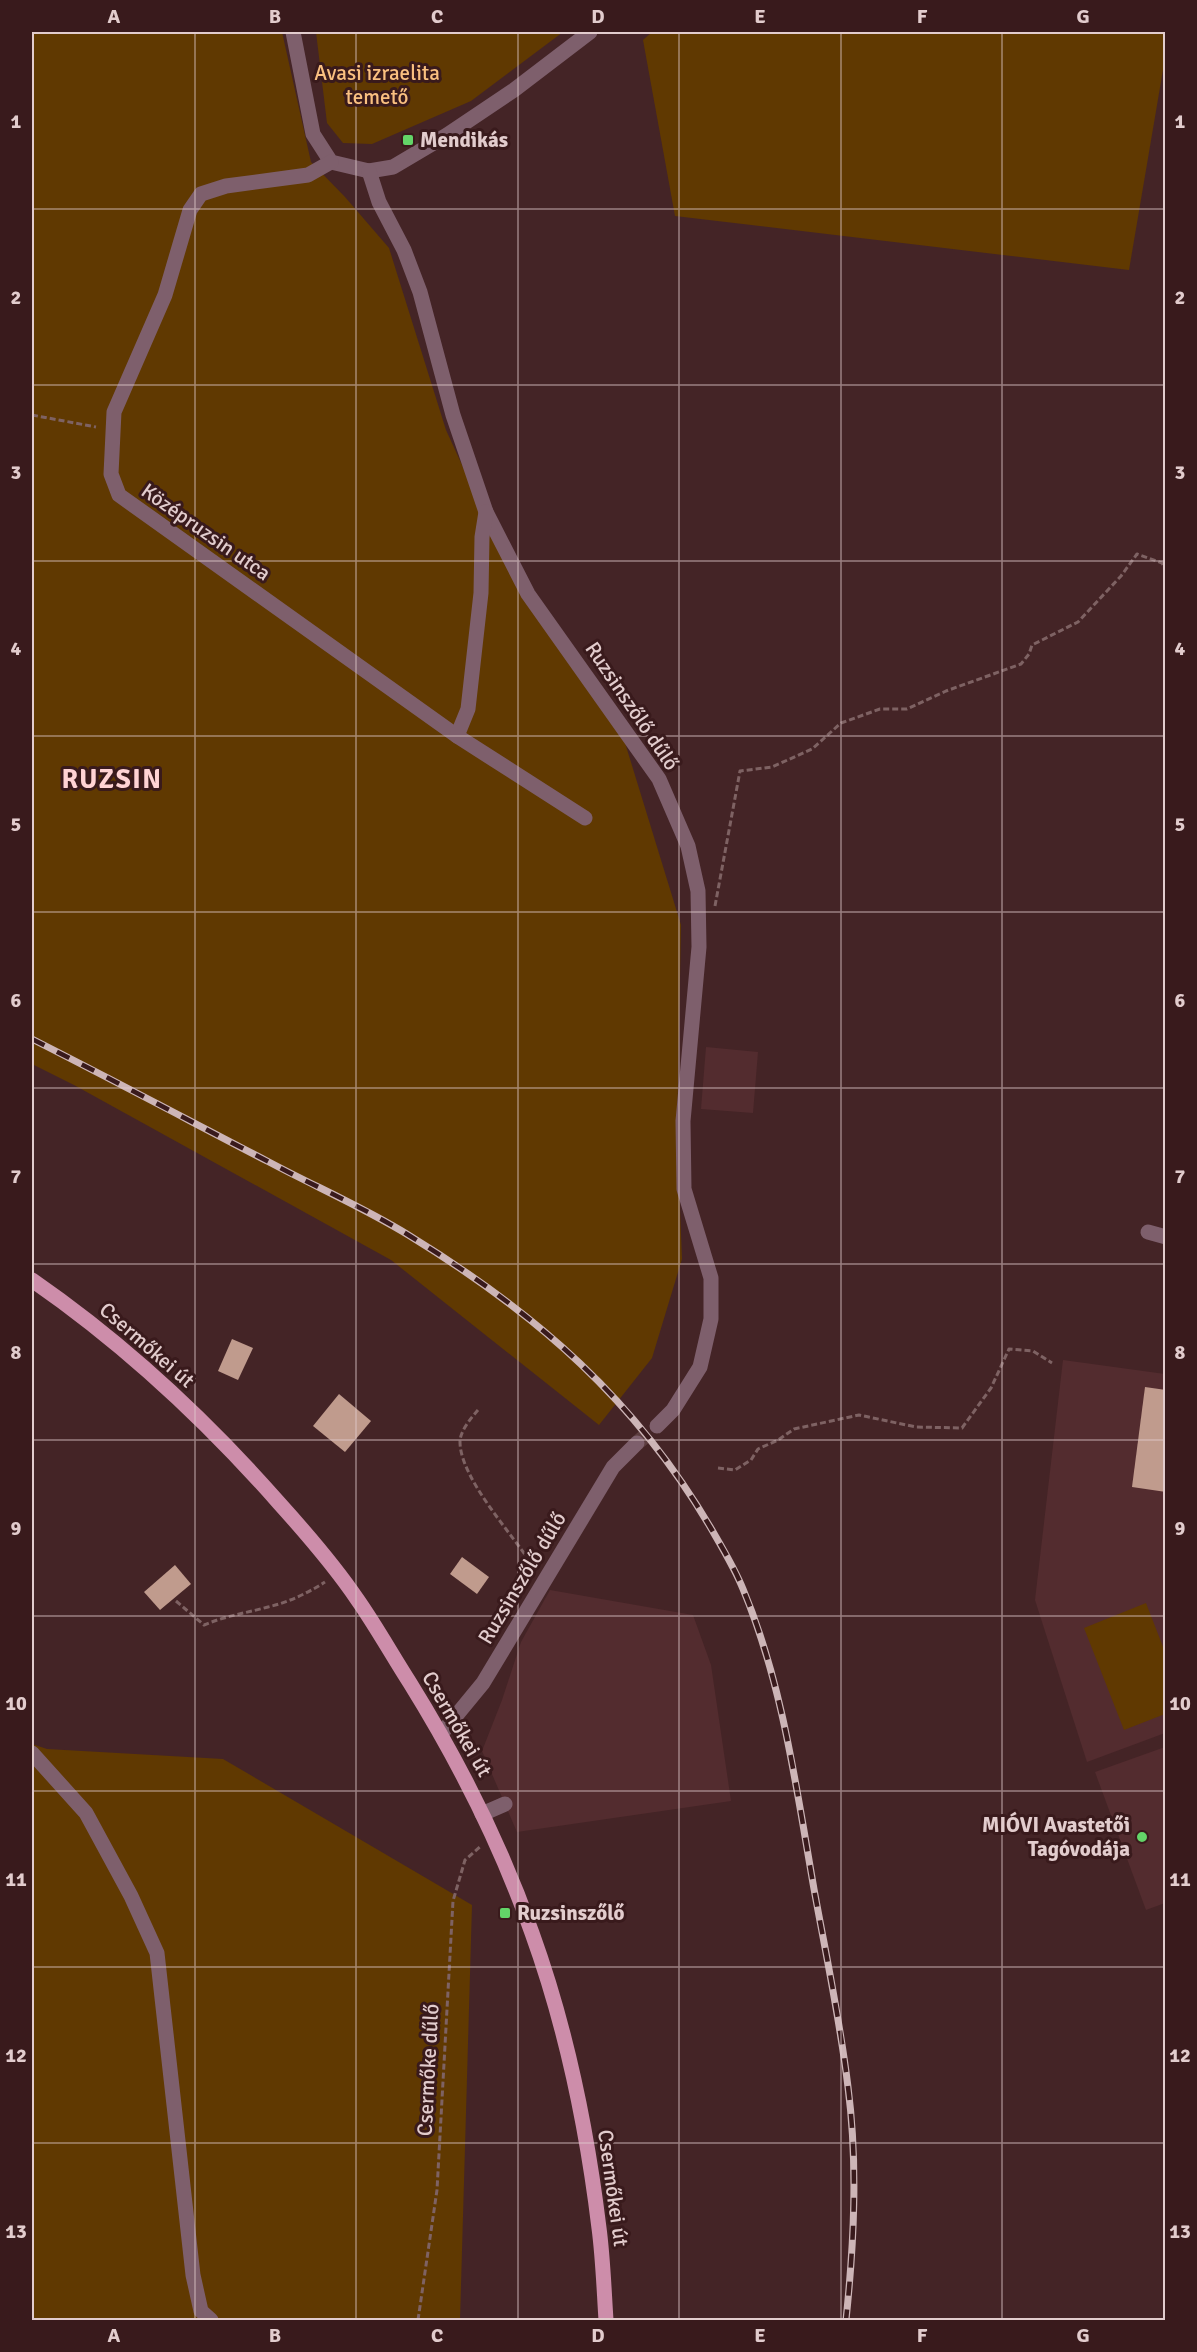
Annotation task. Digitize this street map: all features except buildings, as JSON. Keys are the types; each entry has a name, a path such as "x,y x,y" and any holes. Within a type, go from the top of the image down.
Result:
{"main road":[{"name":"Csermőkei út","path":"32,1280 138,1361 223,1441 294,1519 339,1574 373,1623 441,1734 493,1834 532,1933 556,2010 575,2088 600,2230 606,2320"}],"street":[{"path":"293,32 313,134 331,162 369,171 393,167 447,135 514,90 590,32"},
{"name":"Középruzsin utca","path":"331,162 308,175 226,186 201,194 190,210 165,295 114,412 111,474 119,495 457,736 585,818"},
{"name":"Ruzsinszőlő dűlő","path":"369,171 379,202 404,250 420,292 453,416 486,512 528,594 659,779 688,846 698,891 699,947 682,1121 684,1189 711,1278 711,1319 700,1367 673,1410 657,1426"},
{"path":"457,736 468,709 481,593 482,537 486,512"},
{"path":"1148,1232 1166,1237"},
{"name":"Ruzsinszőlő dűlő","path":"441,1734 483,1683 613,1467 637,1443"},
{"path":"32,1753 86,1813 131,1896 157,1953 193,2275 201,2311 211,2320"},
{"path":"482,1814 505,1804"}],"path":[{"path":"32,415 96,427 114,412"},
{"path":"699,930 717,904 740,771 772,767 812,749 841,723 880,709 907,709 946,691 1021,663 1029,654 1032,645 1078,622 1121,576 1137,554 1162,563 1166,571"},
{"path":"718,1467 735,1470 751,1460 758,1449 778,1440 794,1429 859,1415 916,1427 963,1428 991,1388 1009,1349 1033,1351 1052,1363"},
{"path":"478,1410 469,1421 460,1440 463,1464 544,1583"},
{"path":"176,1601 204,1625 225,1616 270,1607 306,1594 339,1574"},
{"name":"Csermőke dűlő","path":"418,2320 437,2190 453,1901 465,1860 493,1834"}],"shaded area":[{"path":"706,1047 758,1052 753,1113 701,1109"},
{"path":"1063,1360 1165,1374 1165,1733 1087,1762 1035,1600"},
{"path":"550,1590 693,1615 711,1665 731,1801 517,1832 482,1751 521,1642"},
{"name":"MIÓVI Avastetői Tagóvodája","path":"1165,1747 1165,1903 1146,1910 1095,1772"}],"green space":[{"path":"32,32 282,32 311,162 389,248 446,430 521,594 618,720 681,925 677,1135 682,1259 652,1358 599,1425 391,1260 32,1064"},
{"name":"Avasi izraelita temető","path":"316,32 563,32 471,101 372,144 343,143 327,123"},
{"path":"652,32 1165,32 1165,58 1129,270 675,216 643,40"},
{"path":"1146,1603 1165,1652 1165,1714 1124,1730 1084,1628"},
{"path":"32,1744 47,1749 223,1759 472,1905 460,2320 32,2320"}],"tunnel":[{"path":"637,1443 657,1426"}],"railway":[{"path":"32,1039 376,1216 456,1266 500,1297 541,1329 617,1400 651,1440 712,1530 743,1589 757,1625 778,1699 787,1737 837,2012 851,2116 854,2175 846,2320"}],"place":[{"name":"Mendikás","path":"408,140"},
{"name":"MIÓVI Avastetői Tagóvodája","path":"1142,1837"},
{"name":"Ruzsinszőlő","path":"505,1913"}],"district":[{"name":"RUZSIN","path":"112,779"}]}
